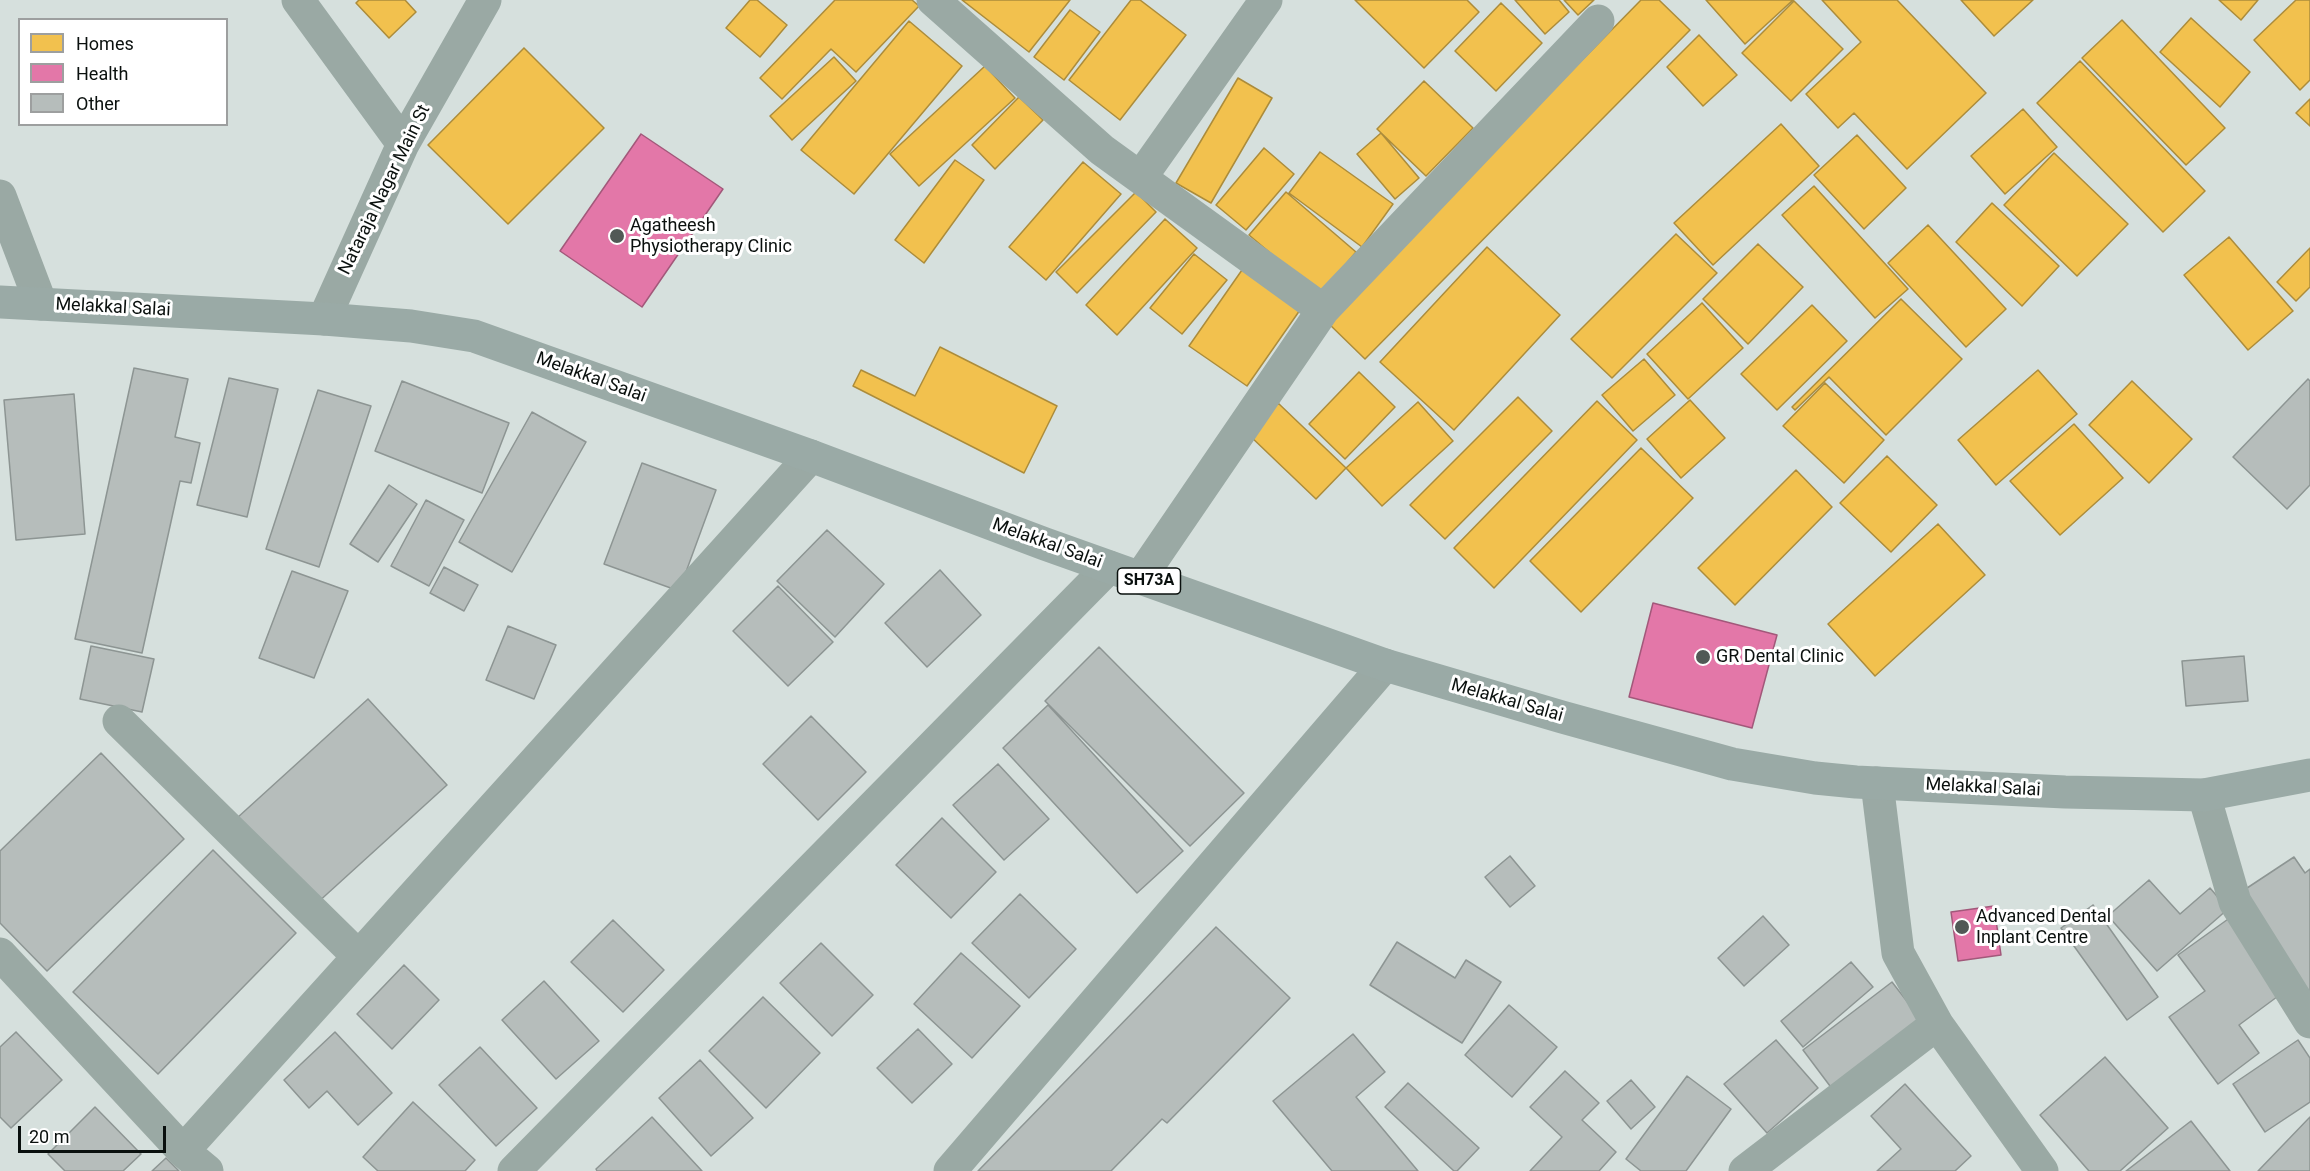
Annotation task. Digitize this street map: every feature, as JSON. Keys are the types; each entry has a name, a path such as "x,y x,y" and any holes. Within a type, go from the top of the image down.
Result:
{"main road":[{"name":"Melakkal Salai","path":"0,302 324,319 411,326 474,336 1385,665 1732,764 1815,778 1877,783 2065,792 2204,795 2310,775"}],"street":[{"path":"298,0 403,144"},
{"name":"Nataraja Nagar Main St","path":"324,319 403,144 485,0"},
{"path":"933,0 1102,150 1323,310"},
{"path":"1141,177 1266,0"},
{"path":"1140,578 1323,310 1598,21"},
{"path":"0,196 41,304"},
{"path":"0,954 195,1161 358,956 811,456"},
{"path":"514,1171 1109,567"},
{"path":"950,1171 1385,665"},
{"path":"119,721 358,956"},
{"path":"1877,783 1898,953 1937,1024 2042,1171"},
{"path":"2204,795 2235,902 2310,1022"},
{"path":"1745,1171 1937,1024"}],"building: Homes":[{"path":"359,0 405,0 416,12 389,38 356,3"},
{"path":"750,0 757,0 787,25 760,57 726,28"},
{"path":"835,0 912,0 919,6 856,72 831,49 782,99 760,78"},
{"path":"962,0 1070,0 1029,52"},
{"path":"1131,0 1140,0 1186,35 1120,120 1069,80"},
{"path":"1355,0 1467,0 1479,12 1424,68"},
{"path":"1515,0 1559,0 1569,12 1545,34"},
{"path":"1564,0 1594,0 1578,15"},
{"path":"1641,0 1659,0 1690,30 1365,359 1326,321"},
{"path":"1706,0 1793,0 1745,44"},
{"path":"1822,0 1897,0 1986,93 1907,169 1854,113 1838,128 1806,94 1861,42"},
{"path":"1961,0 2033,0 1994,36"},
{"path":"2219,0 2258,0 2241,20"},
{"path":"2296,0 2310,0 2310,80 2300,90 2254,40"},
{"path":"1794,1 1843,49 1791,101 1742,53"},
{"path":"1501,3 1542,43 1496,91 1455,51"},
{"path":"1070,10 1100,32 1064,80 1034,57"},
{"path":"2191,18 2250,72 2220,107 2160,52"},
{"path":"2122,20 2225,128 2186,165 2082,58"},
{"path":"909,21 962,66 854,194 801,150"},
{"path":"1699,35 1737,75 1703,106 1667,67"},
{"path":"524,48 604,128 508,224 428,145"},
{"path":"834,57 856,81 792,140 770,116"},
{"path":"2080,61 2205,191 2163,232 2037,103"},
{"path":"985,66 1015,98 919,186 890,154"},
{"path":"1238,78 1272,98 1211,203 1176,183"},
{"path":"1424,81 1473,128 1426,176 1377,129"},
{"path":"1019,97 1043,120 995,169 972,145"},
{"path":"2310,99 2310,126 2296,113"},
{"path":"2023,109 2057,147 2005,194 1971,156"},
{"path":"1781,124 1819,166 1713,265 1674,223"},
{"path":"1381,133 1419,178 1395,199 1357,154"},
{"path":"1857,135 1906,188 1864,229 1814,175"},
{"path":"1264,148 1294,174 1246,230 1216,205"},
{"path":"1320,152 1393,204 1362,247 1289,193"},
{"path":"2054,153 2128,224 2077,276 2004,205"},
{"path":"955,160 984,180 924,263 895,240"},
{"path":"1083,162 1121,194 1046,280 1009,247"},
{"path":"1814,186 1908,289 1875,318 1782,215"},
{"path":"1136,192 1156,212 1077,293 1056,272"},
{"path":"1286,192 1356,252 1320,295 1249,235"},
{"path":"1992,203 2059,266 2022,306 1956,242"},
{"path":"1165,219 1197,248 1117,335 1086,305"},
{"path":"1928,225 2006,309 1966,347 1888,263"},
{"path":"1676,234 1717,273 1612,378 1571,339"},
{"path":"2229,237 2293,311 2248,350 2184,275"},
{"path":"1758,244 1803,287 1748,344 1703,299"},
{"path":"1487,247 1560,315 1454,430 1380,362"},
{"path":"2310,248 2310,287 2296,301 2277,282"},
{"path":"1194,254 1227,280 1182,334 1150,308"},
{"path":"1242,270 1300,310 1247,386 1189,346"},
{"path":"1901,299 1962,359 1886,435 1829,377 1795,410 1792,407"},
{"path":"1702,303 1743,348 1688,399 1647,354"},
{"path":"1812,305 1847,341 1777,410 1741,374"},
{"path":"940,347 1057,406 1024,473 853,386 861,370 915,396"},
{"path":"1644,359 1675,395 1633,431 1602,395"},
{"path":"2038,370 2077,414 1996,485 1958,440"},
{"path":"1359,372 1395,407 1345,459 1309,424"},
{"path":"2132,381 2192,439 2149,483 2089,425"},
{"path":"1825,383 1884,440 1844,483 1783,426"},
{"path":"1518,397 1552,431 1445,539 1410,505"},
{"path":"1690,400 1725,438 1681,478 1647,439"},
{"path":"1597,401 1637,440 1494,588 1454,548"},
{"path":"1418,402 1453,441 1382,506 1346,468"},
{"path":"1278,403 1346,468 1316,499 1248,434"},
{"path":"2074,424 2123,478 2060,535 2010,481"},
{"path":"1641,448 1693,498 1581,612 1530,561"},
{"path":"1887,456 1937,505 1891,552 1840,503"},
{"path":"1796,470 1832,507 1735,605 1698,568"},
{"path":"1938,524 1985,575 1875,676 1828,624"}],"building: Health":[{"path":"641,134 723,189 642,307 560,251"},
{"path":"1653,603 1777,635 1752,728 1629,697"},
{"path":"1994,906 2001,955 1958,961 1951,912"}],"building: Other":[{"path":"134,368 188,379 175,437 200,443 191,483 180,481 142,653 75,639"},
{"path":"229,378 278,389 247,517 197,505"},
{"path":"2308,379 2310,381 2310,485 2287,509 2233,457"},
{"path":"402,381 509,423 482,493 375,451"},
{"path":"318,390 371,406 319,567 266,549"},
{"path":"74,394 85,534 16,540 4,400"},
{"path":"532,412 586,442 512,572 459,542"},
{"path":"642,463 716,490 679,591 604,564"},
{"path":"389,485 417,504 378,562 350,544"},
{"path":"426,500 464,520 429,586 391,566"},
{"path":"827,530 884,584 835,637 777,581"},
{"path":"444,567 478,585 464,611 430,593"},
{"path":"940,570 981,615 927,667 885,623"},
{"path":"292,571 348,591 314,678 259,658"},
{"path":"778,586 833,642 788,686 733,631"},
{"path":"508,626 556,645 534,699 486,680"},
{"path":"91,646 154,659 142,712 80,699"},
{"path":"1099,647 1244,793 1190,846 1045,701"},
{"path":"2244,656 2248,701 2186,706 2182,661"},
{"path":"368,699 447,785 316,904 237,818"},
{"path":"1048,705 1183,851 1137,893 1003,748"},
{"path":"811,716 866,772 818,820 763,764"},
{"path":"101,753 184,839 47,971 0,923 0,851"},
{"path":"998,764 1049,819 1004,860 953,805"},
{"path":"942,818 996,872 951,918 896,865"},
{"path":"213,850 296,933 158,1074 73,992"},
{"path":"1510,856 1535,886 1510,907 1485,877"},
{"path":"2294,857 2305,873 2310,869 2310,998 2241,892"},
{"path":"2149,880 2180,914 2210,888 2228,909 2157,971 2108,916"},
{"path":"1020,894 1076,949 1029,998 972,943"},
{"path":"2093,905 2158,997 2127,1020 2061,928"},
{"path":"1763,916 1789,945 1744,986 1718,958"},
{"path":"2231,917 2285,991 2239,1025 2259,1053 2218,1084 2169,1017 2205,991 2178,955"},
{"path":"613,920 664,970 623,1012 571,962"},
{"path":"1216,927 1290,998 1167,1123 1162,1119 1111,1171 978,1171"},
{"path":"1397,942 1455,978 1466,960 1501,982 1462,1043 1370,985"},
{"path":"821,943 873,995 832,1036 780,983"},
{"path":"961,953 1020,1006 972,1058 914,1004"},
{"path":"1851,962 1873,987 1803,1047 1781,1021"},
{"path":"404,965 439,1000 392,1049 357,1014"},
{"path":"544,981 599,1041 556,1079 502,1020"},
{"path":"1892,982 1923,1022 1833,1090 1803,1050"},
{"path":"763,997 820,1053 766,1108 709,1051"},
{"path":"1509,1005 1557,1047 1512,1097 1465,1055"},
{"path":"918,1029 952,1064 912,1103 877,1068"},
{"path":"16,1032 62,1080 11,1128 0,1117 0,1047"},
{"path":"335,1032 392,1093 358,1125 327,1091 309,1108 284,1080"},
{"path":"1353,1034 1385,1072 1356,1097 1418,1171 1332,1171 1273,1101"},
{"path":"1776,1040 1818,1088 1767,1133 1724,1084"},
{"path":"2298,1040 2310,1058 2310,1102 2265,1132 2233,1084"},
{"path":"480,1047 537,1108 496,1146 439,1085"},
{"path":"2105,1057 2168,1128 2120,1171 2089,1171 2040,1115"},
{"path":"700,1060 753,1118 711,1156 659,1098"},
{"path":"1565,1071 1599,1103 1582,1120 1616,1152 1599,1171 1530,1171 1562,1137 1530,1107"},
{"path":"1687,1076 1731,1109 1686,1171 1641,1171 1626,1159"},
{"path":"1631,1080 1655,1107 1631,1129 1607,1101"},
{"path":"1408,1083 1479,1148 1457,1171 1454,1171 1385,1107"},
{"path":"1905,1084 1971,1156 1955,1171 1877,1171 1901,1149 1871,1116"},
{"path":"413,1102 475,1160 465,1171 378,1171 363,1157"},
{"path":"95,1107 141,1154 123,1171 65,1171 48,1154"},
{"path":"652,1117 702,1171 597,1171 596,1169"},
{"path":"2310,1117 2310,1171 2258,1171"},
{"path":"2191,1121 2230,1171 2126,1171"},
{"path":"166,1158 179,1171 152,1171"}],"place":[{"name":"Agatheesh Physiotherapy Clinic","path":"617,236"},
{"name":"GR Dental Clinic","path":"1703,657"},
{"name":"Advanced Dental Inplant Centre","path":"1962,927"}]}
